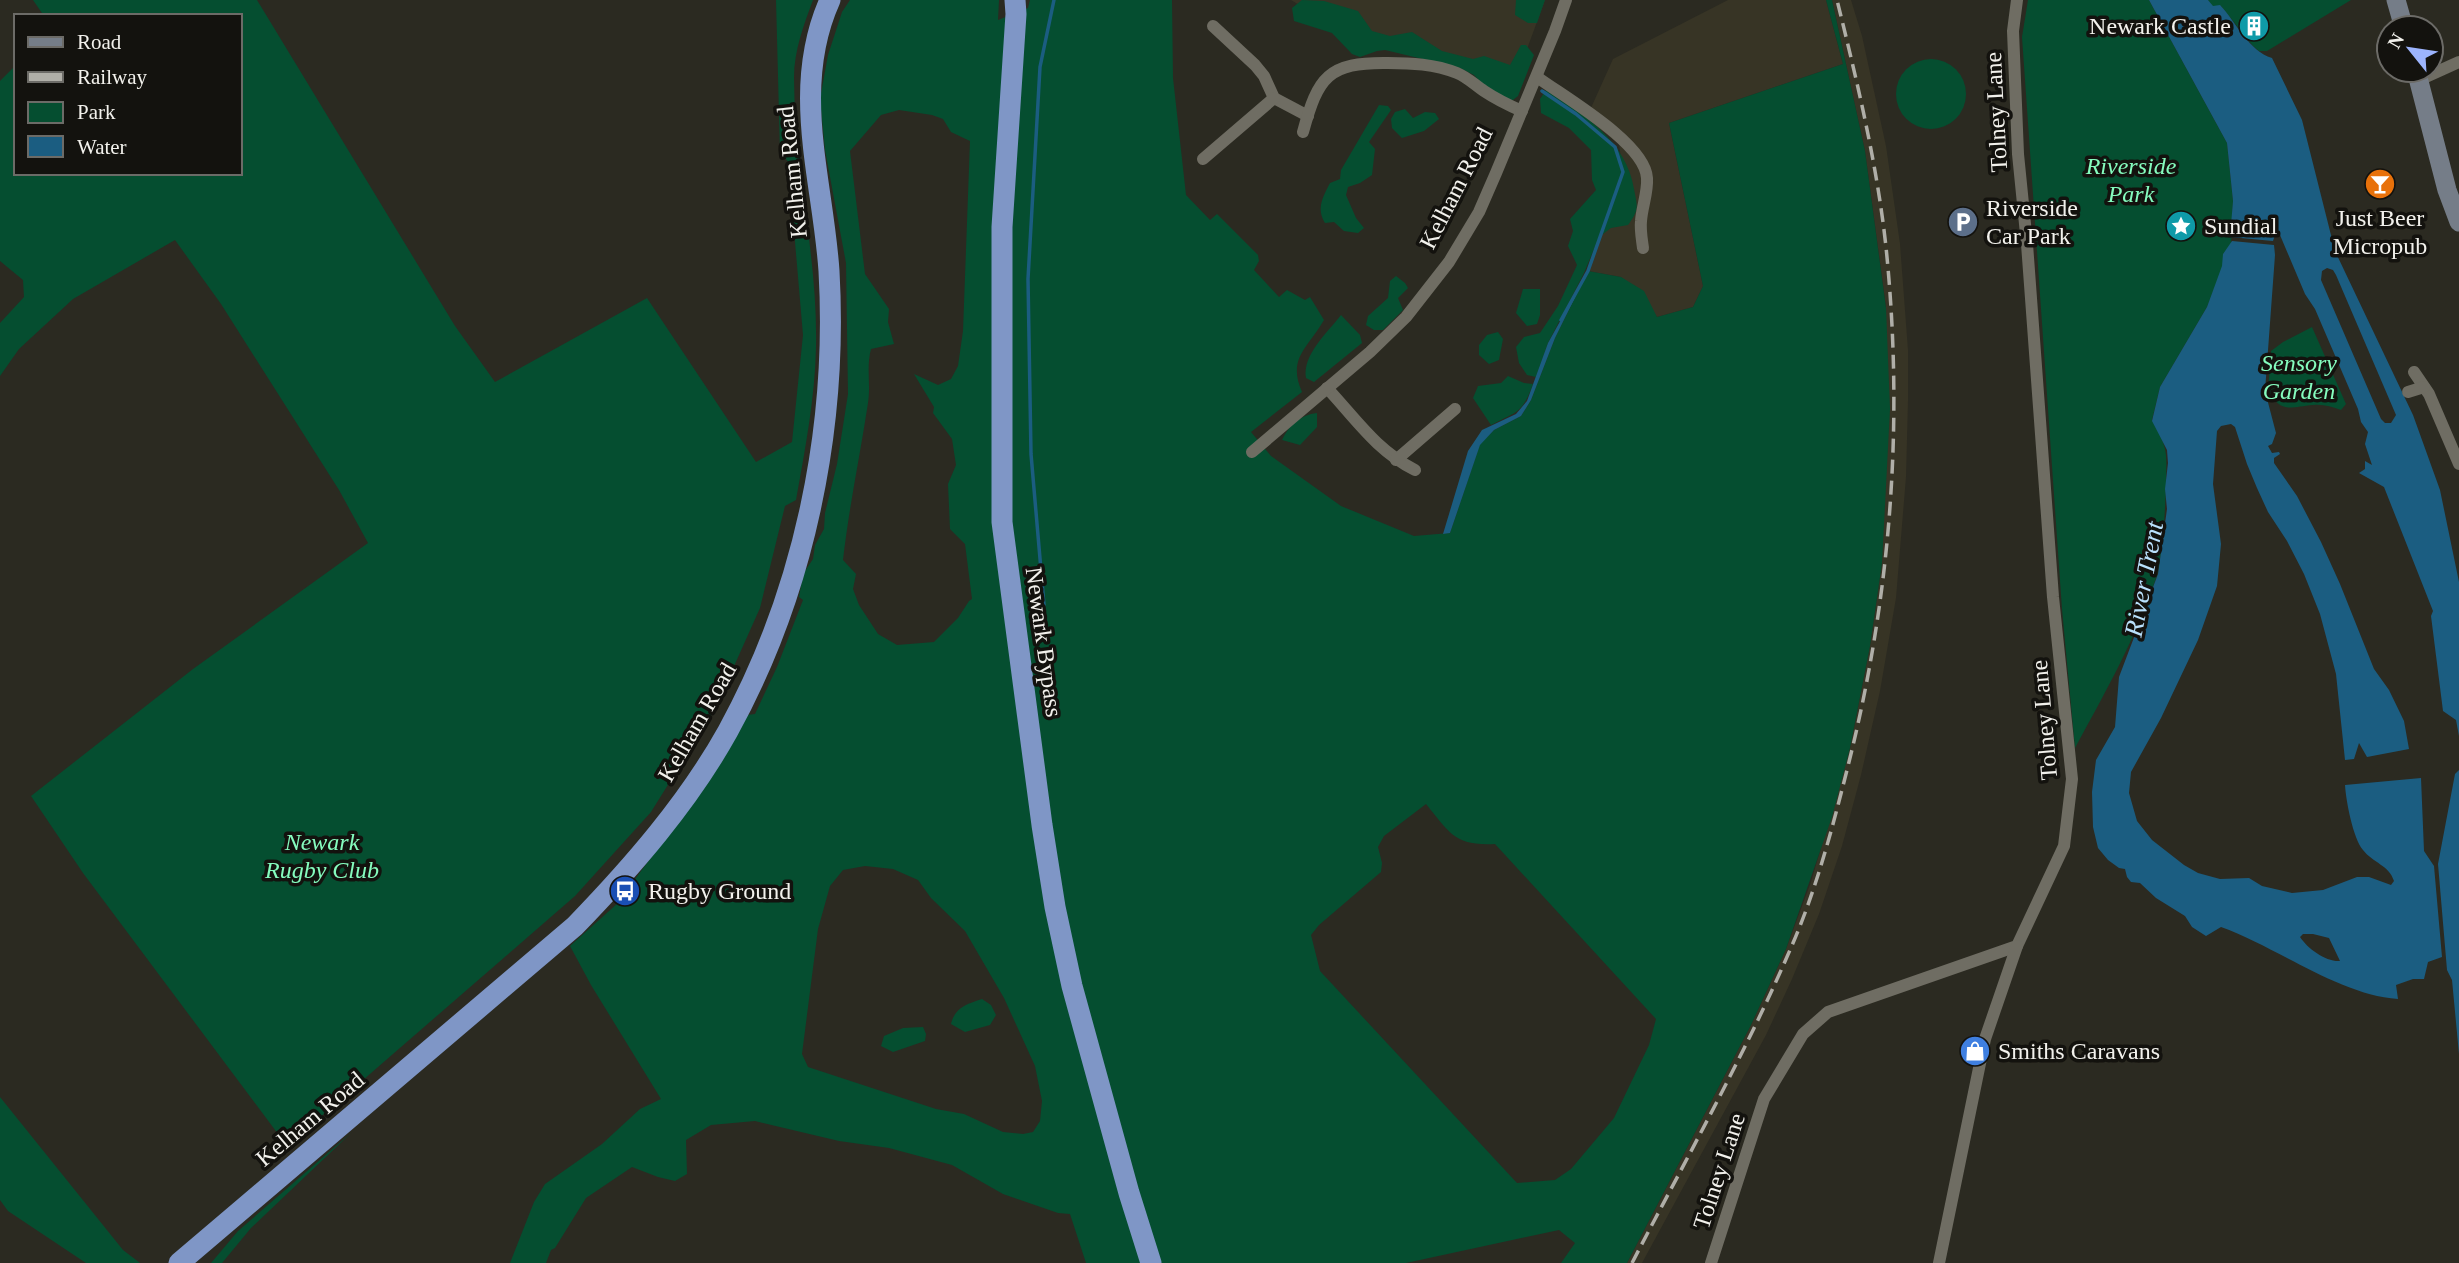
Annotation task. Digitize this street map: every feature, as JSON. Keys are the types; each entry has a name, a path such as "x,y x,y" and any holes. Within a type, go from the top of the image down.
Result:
{"highway":[{"name":"Kelham Road","path":"179,1263 575,926 624,874 682,800 727,733 751,687 781,615 801,548 824,429 831,322 827,255 810,123 810,88 819,33 831,0"},
{"name":"Newark Bypass","path":"1018,4 1002,227 1002,522 1055,907 1072,986 1129,1194 1151,1263"}],"main road":[{"path":"2420,84 2447,190 2459,222"}],"street":[{"name":"Kelham Road","path":"1252,452 1406,317 1444,270 1479,212 1566,0"},
{"name":"Tolney Lane","path":"1711,1263 1764,1099 1803,1034 1828,1012 2017,946 2064,846 2073,779 2053,597 2018,154 2013,32 2017,0"},
{"path":"1213,26 1255,65 1264,76 1274,98 1308,116"},
{"path":"1303,132 1315,96 1327,77 1350,65 1366,62 1407,62 1442,68 1459,74 1503,103 1522,111"},
{"path":"1536,77 1625,141 1638,155 1647,177 1641,224 1643,248"},
{"path":"1201,141 1207,155 1274,98"},
{"path":"2414,372 2446,431 2459,464"},
{"path":"2408,392 2424,387"},
{"path":"1327,388 1382,450 1415,470"},
{"path":"1396,460 1455,409"},
{"path":"1939,1263 1985,1039 2017,946"}],"shaded area":[{"path":"1291,0 1545,0 1512,90 1461,65 1306,9"},
{"path":"1728,0 1826,0 1843,64 1669,123 1703,286 1693,307 1657,317 1621,277 1588,271 1623,172 1619,144 1586,119 1613,59"},
{"path":"1832,0 1851,0 1862,36 1886,146 1900,244 1908,350 1908,401 1906,477 1896,598 1880,691 1861,775 1842,846 1819,914 1766,1035 1642,1263 1627,1263 1751,1025 1786,949 1811,882 1850,748 1870,646 1882,563 1886,307 1865,151"}],"green space":[{"name":"Newark Rugby Club","path":"33,0 257,0 455,326 495,382 647,298 756,462 792,442 803,335 792,207 795,170 780,152 776,0 813,0 794,67 795,111 816,313 814,385 809,424 796,500 785,506 760,608 714,711 651,812 575,896 287,1146 83,873 31,796 193,669 368,543 339,490 221,304 175,240 73,299 19,349 0,376 0,323 24,297 23,280 0,261 0,81 14,67 14,175 242,175 242,14 43,14"},
{"path":"850,0 999,0 998,20 1028,8 1030,0 1172,0 1173,78 1186,195 1210,220 1217,214 1258,255 1259,261 1254,270 1279,297 1287,290 1305,300 1310,297 1324,320 1298,362 1298,380 1302,392 1251,432 1271,456 1341,506 1414,536 1450,533 1480,444 1494,430 1521,416 1531,400 1555,338 1588,271 1621,277 1644,291 1657,317 1693,307 1703,286 1669,123 1843,64 1826,0 1832,0 1865,151 1886,308 1890,409 1882,563 1870,646 1850,748 1832,817 1786,949 1751,1025 1627,1263 1561,1263 1575,1243 1559,1230 1406,1263 1086,1263 1070,1214 1058,1213 1003,1194 952,1165 889,1148 839,1141 755,1121 711,1125 686,1140 687,1174 675,1181 632,1167 586,1198 555,1248 551,1250 546,1263 510,1263 534,1202 545,1184 602,1144 640,1109 661,1099 570,946 628,894 630,886 669,833 747,715 755,714 803,600 799,597 803,574 813,559 815,545 824,529 848,394 846,263 825,150 820,99 828,55 842,12","holes":["899,110 943,119 951,132 970,141 963,331 958,366 951,379 938,385 914,374 934,407 933,413 952,439 956,465 948,484 950,529 965,544 972,599 934,642 897,645 878,634 859,605 853,589 856,574 843,560 868,403 871,349 894,344 888,322 889,309 865,274 850,151 881,115","1426,804 1454,836 1470,843 1495,844 1656,1019 1649,1045 1614,1118 1571,1169 1555,1180 1517,1183 1320,971 1311,935 1381,872 1378,847 1384,836","865,866 893,869 918,880 931,898 965,931 1004,998 1035,1066 1042,1101 1040,1121 1033,1132 1003,1132 964,1114 936,1109 808,1067 802,1054 818,929 830,886 843,870"]},
{"path":"1302,0 1324,1 1358,11 1372,31 1390,36 1412,32 1442,51 1473,59 1484,56 1510,65 1521,45 1526,45 1534,55 1518,96 1509,103 1490,92 1474,75 1460,68 1385,50 1360,57 1352,54 1332,33 1294,21 1292,8"},
{"path":"1516,0 1545,0 1537,23 1528,23 1515,15"},
{"name":"Riverside Park","path":"2028,0 2149,0 2227,143 2233,201 2231,245 2223,254 2223,266 2207,307 2160,387 2152,420 2162,439 2166,459 2163,533 2156,578 2109,686 2075,748 2062,609 2022,37"},
{"path":"2208,0 2351,0 2267,51 2259,51 2221,6 2213,7"},
{"path":"1931,59 1956,69 1966,94 1956,119 1931,129 1906,119 1896,94 1906,69"},
{"path":"1546,90 1588,119 1613,143 1630,172 1637,206 1628,225 1611,228 1599,237 1548,343 1536,377 1527,375 1519,363 1516,347 1524,337 1540,333 1558,306 1577,265 1568,246 1573,231 1570,219 1596,190 1592,180 1591,150 1569,128 1541,113 1540,99"},
{"path":"1379,105 1388,106 1391,110 1369,142 1375,149 1372,175 1348,187 1346,195 1356,218 1364,228 1358,233 1344,231 1334,222 1325,223 1321,212 1322,203 1330,183 1340,179 1341,170"},
{"path":"1405,109 1413,118 1425,112 1435,113 1439,119 1424,131 1402,138 1392,128 1391,119 1395,112"},
{"path":"1396,276 1408,288 1398,298 1403,310 1383,330 1374,330 1366,325 1368,316 1388,298 1390,281"},
{"path":"1523,289 1540,289 1540,315 1537,324 1527,326 1516,313"},
{"path":"1341,315 1360,335 1362,343 1314,382 1306,378 1308,361 1317,344"},
{"name":"Sensory Garden","path":"2312,327 2346,404 2341,410 2320,405 2282,406 2268,391 2271,351"},
{"path":"1498,332 1503,339 1499,360 1489,364 1479,355 1479,345 1487,335"},
{"path":"1508,376 1533,384 1518,410 1491,425 1473,398 1478,386 1501,383"},
{"path":"1317,413 1317,427 1300,445 1282,440 1296,422"},
{"path":"982,999 991,1005 996,1015 990,1025 965,1032 951,1024 959,1010"},
{"path":"923,1027 925,1041 893,1052 881,1046 884,1036 903,1028"},
{"path":"0,1097 123,1250 140,1263 86,1263 8,1211 0,1200"},
{"path":"351,1133 251,1228 222,1263 211,1263 238,1231"}],"water":[{"path":"2149,0 2208,0 2213,6 2220,5 2250,43 2272,58 2302,120 2335,251 2413,415 2440,490 2459,582 2459,736 2456,720 2443,711 2431,616 2433,611 2384,487 2359,473 2365,469 2365,461 2372,465 2365,444 2368,432 2361,422 2358,409 2315,309 2305,294 2280,235 2275,235 2273,241 2230,237 2233,201 2227,143","holes":["2327,268 2333,270 2396,415 2391,423 2385,423 2381,419 2321,280 2322,271"]},
{"path":"2232,241 2274,245 2265,391 2276,433 2272,444 2268,446 2272,453 2279,452 2274,463 2297,496 2321,542 2374,669 2389,690 2404,721 2409,749 2367,757 2359,743 2354,759 2345,760 2336,674 2320,614 2304,574 2268,512 2247,464 2235,427 2231,424 2221,426 2217,431 2213,484 2221,544 2217,586 2198,640 2161,718 2131,772 2129,793 2137,821 2152,840 2184,865 2198,873 2220,879 2249,878 2262,886 2292,893 2323,890 2357,877 2369,877 2391,885 2394,881 2392,876 2359,844 2345,785 2421,778 2424,851 2434,866 2442,957 2428,962 2424,979 2413,979 2396,985 2398,999 2353,989 2221,927 2206,936 2192,927 2185,916 2156,898 2140,883 2131,882 2125,869 2108,860 2098,848 2093,827 2092,792 2096,760 2115,727 2119,677 2158,574 2167,509 2165,489 2168,463 2167,450 2152,421 2160,387 2207,307 2222,266 2223,254","holes":["2303,934 2313,934 2329,938 2340,961 2318,954 2300,937"]},
{"path":"1588,271 1555,338 1531,400 1521,416 1494,430 1480,445 1450,533 1443,534 1468,451 1482,430 1516,414 1527,401 1548,343"},
{"path":"2459,770 2459,1054 2452,980 2447,970 2438,864 2455,774"}],"waterway":[{"path":"1044,605 1031,454 1028,279 1040,67 1054,0"},
{"path":"1542,91 1576,114 1615,147 1623,172 1588,271 1561,320"}],"railway":[{"path":"1632,1263 1736,1065 1802,922 1842,789 1875,638 1890,508 1894,378 1891,313 1886,247 1872,154 1837,0"}],"place":[{"name":"Newark Castle","path":"2254,26"},
{"name":"Just Beer Micropub","path":"2380,184"},
{"name":"Riverside Car Park","path":"1963,222"},
{"name":"Sundial","path":"2181,226"},
{"name":"Rugby Ground","path":"625,891"},
{"name":"Smiths Caravans","path":"1975,1051"}],"water label":[{"name":"River Trent","path":"2144,579"}]}
